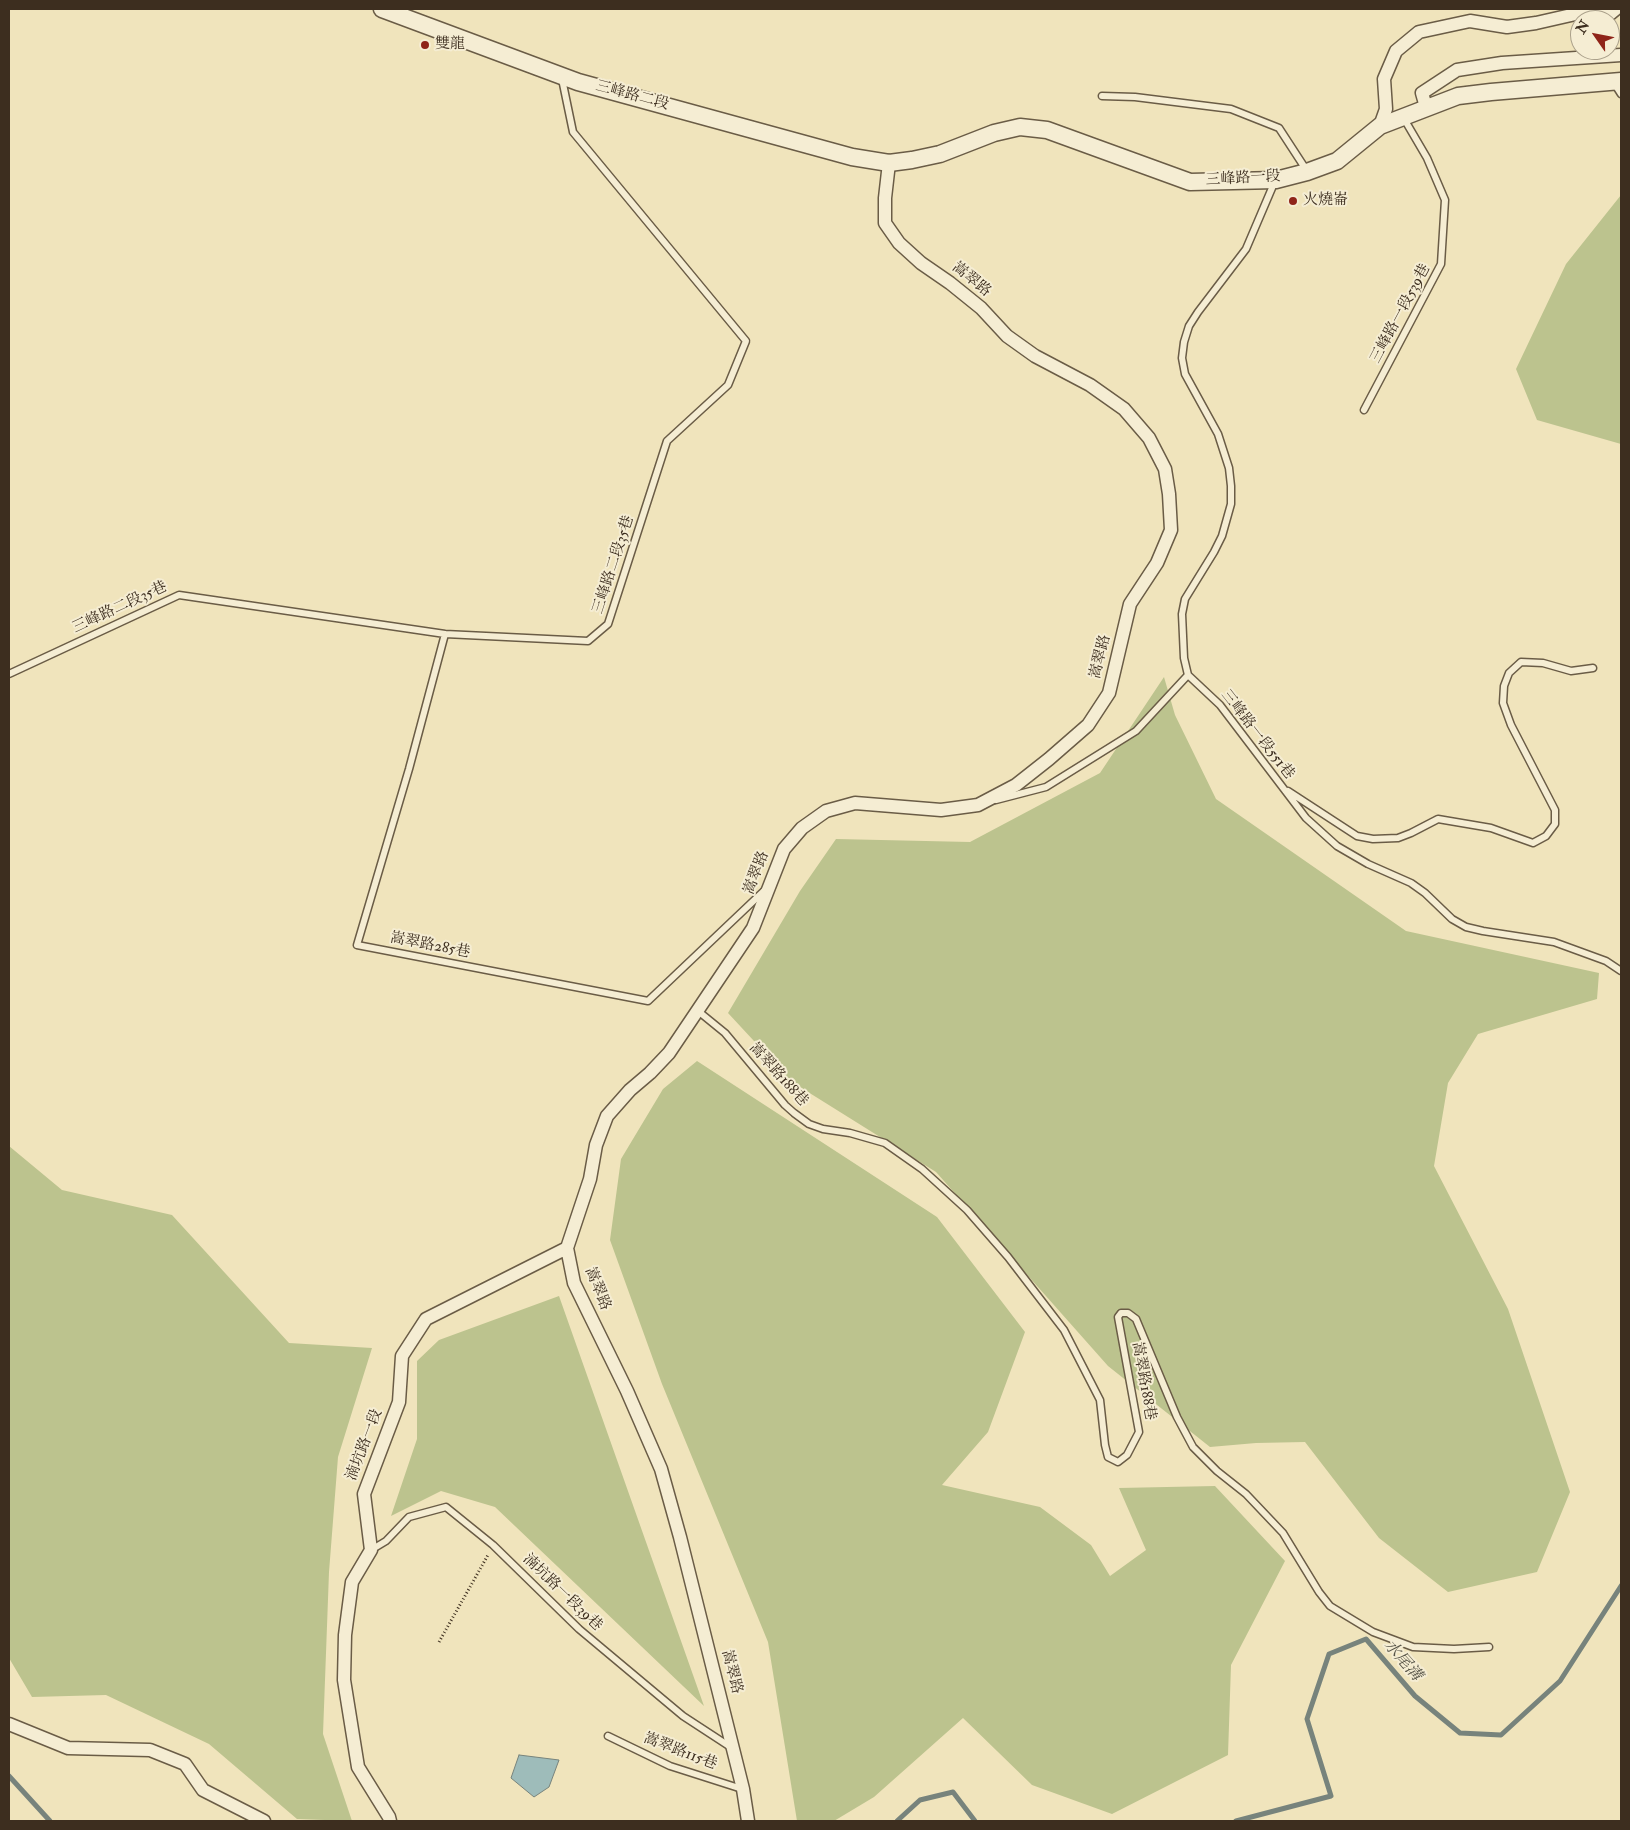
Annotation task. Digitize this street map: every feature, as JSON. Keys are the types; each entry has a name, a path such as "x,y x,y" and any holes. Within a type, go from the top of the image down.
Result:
{"street":[{"path":"1380,126 1386,109 1384,79 1396,51 1419,32 1470,22 1507,27 1536,23 1580,13 1610,14 1616,9"},
{"name":"三峰路二段","path":"391,11 578,82 852,157 888,163"},
{"path":"1426,107 1422,93 1457,70 1502,63 1621,55"},
{"name":"三峰路一段","path":"888,163 940,154 994,133 1020,127 1047,130 1190,182 1276,180 1307,172 1337,161 1380,126 1458,96 1491,92 1619,86"},
{"name":"嵩翠路","path":"748,1821 743,1789 733,1748 683,1547 661,1469 626,1390 574,1283 567,1248 590,1179 596,1145 608,1116 630,1090 669,1053 753,928 784,849 802,828 826,811 855,803 941,810 978,805 1016,784 1049,759 1088,725 1108,693 1130,604 1157,563 1171,530 1169,494 1165,469 1150,438 1124,409 1090,385 1035,356 1014,341 981,308 921,263 899,243 885,223 888,163"},
{"name":"湳坑路一段","path":"372,1550 364,1494 399,1402 402,1356 426,1319 567,1248"},
{"path":"372,1550 352,1582 345,1636 344,1680 358,1767 390,1821"},
{"path":"9,1724 68,1748 150,1750 185,1764 203,1790 264,1821"}],"lane":[{"name":"三峰路二段35巷","path":"9,674 179,595 444,634 588,642 608,624 667,441 728,385 746,341 573,132 561,75"},
{"path":"1102,96 1135,97 1231,110 1279,128 1307,172"},
{"name":"三峰路一段539巷","path":"1364,410 1441,264 1445,200 1427,158 1403,116"},
{"path":"978,805 1046,788 1136,731 1188,675 1184,658 1182,614 1185,598 1222,536 1231,504 1232,486 1229,468 1218,434 1185,374 1182,358 1184,342 1189,326 1198,312 1246,248 1276,180"},
{"name":"嵩翠路285巷","path":"444,634 409,769 357,945 648,1001 771,884"},
{"path":"1282,788 1357,836 1373,839 1398,838 1438,819 1491,828 1532,843 1546,836 1555,824 1556,810 1511,725 1504,703 1504,686 1510,673 1521,662 1543,663 1571,671 1593,668"},
{"name":"三峰路一段551巷","path":"1188,675 1220,705 1306,818 1337,846 1368,864 1411,883 1425,893 1452,919 1466,927 1554,942 1606,962 1621,971"},
{"name":"嵩翠路188巷","path":"698,1011 725,1033 785,1105 794,1113 809,1124 823,1129 885,1144 922,1169 967,1210 1008,1257 1064,1330 1100,1400 1108,1457 1118,1462 1127,1455 1139,1432 1118,1317 1121,1313 1128,1313 1136,1319 1177,1417 1193,1447 1217,1471 1246,1494 1283,1533 1318,1592 1330,1606 1373,1632 1413,1647 1490,1648"},
{"name":"湳坑路一段39巷","path":"372,1550 386,1541 409,1517 446,1507 493,1545 580,1629 683,1716 733,1748"},
{"name":"嵩翠路115巷","path":"608,1736 670,1766 743,1789"}],"path":[{"path":"439,1642 493,1545"}],"green space":[{"path":"1621,195 1621,444 1537,420 1516,369 1566,264"},
{"path":"1164,677 1175,715 1216,799 1406,931 1599,973 1597,999 1478,1034 1448,1083 1434,1166 1508,1309 1570,1492 1537,1572 1448,1592 1379,1538 1305,1442 1256,1443 1210,1447 1108,1366 936,1172 792,1082 728,1013 800,891 836,839 970,842 1100,773"},
{"path":"697,1061 937,1217 1025,1332 988,1432 942,1485 1040,1507 1091,1545 1110,1576 1146,1550 1119,1488 1215,1486 1285,1561 1231,1665 1228,1755 1112,1814 1032,1785 963,1718 874,1797 834,1821 797,1821 768,1642 662,1384 610,1240 621,1159 663,1089"},
{"path":"9,1146 62,1190 172,1215 289,1343 372,1348 338,1457 329,1572 323,1734 352,1821 297,1819 209,1744 106,1695 32,1697 9,1658"},
{"path":"559,1296 704,1706 495,1507 441,1491 391,1516 417,1439 417,1361 439,1340"}],"water":[{"path":"519,1755 559,1760 549,1787 534,1797 511,1778"}],"waterway":[{"name":"水尾溝","path":"1236,1821 1331,1796 1307,1719 1329,1654 1366,1639 1415,1696 1460,1733 1501,1735 1560,1681 1621,1586"},
{"name":"水尾溝","path":"9,1776 50,1821"},
{"name":"水尾溝","path":"897,1821 920,1800 953,1792 975,1821"}],"place":[{"name":"雙龍","path":"425,45"},
{"name":"火燒崙","path":"1293,201"}]}
